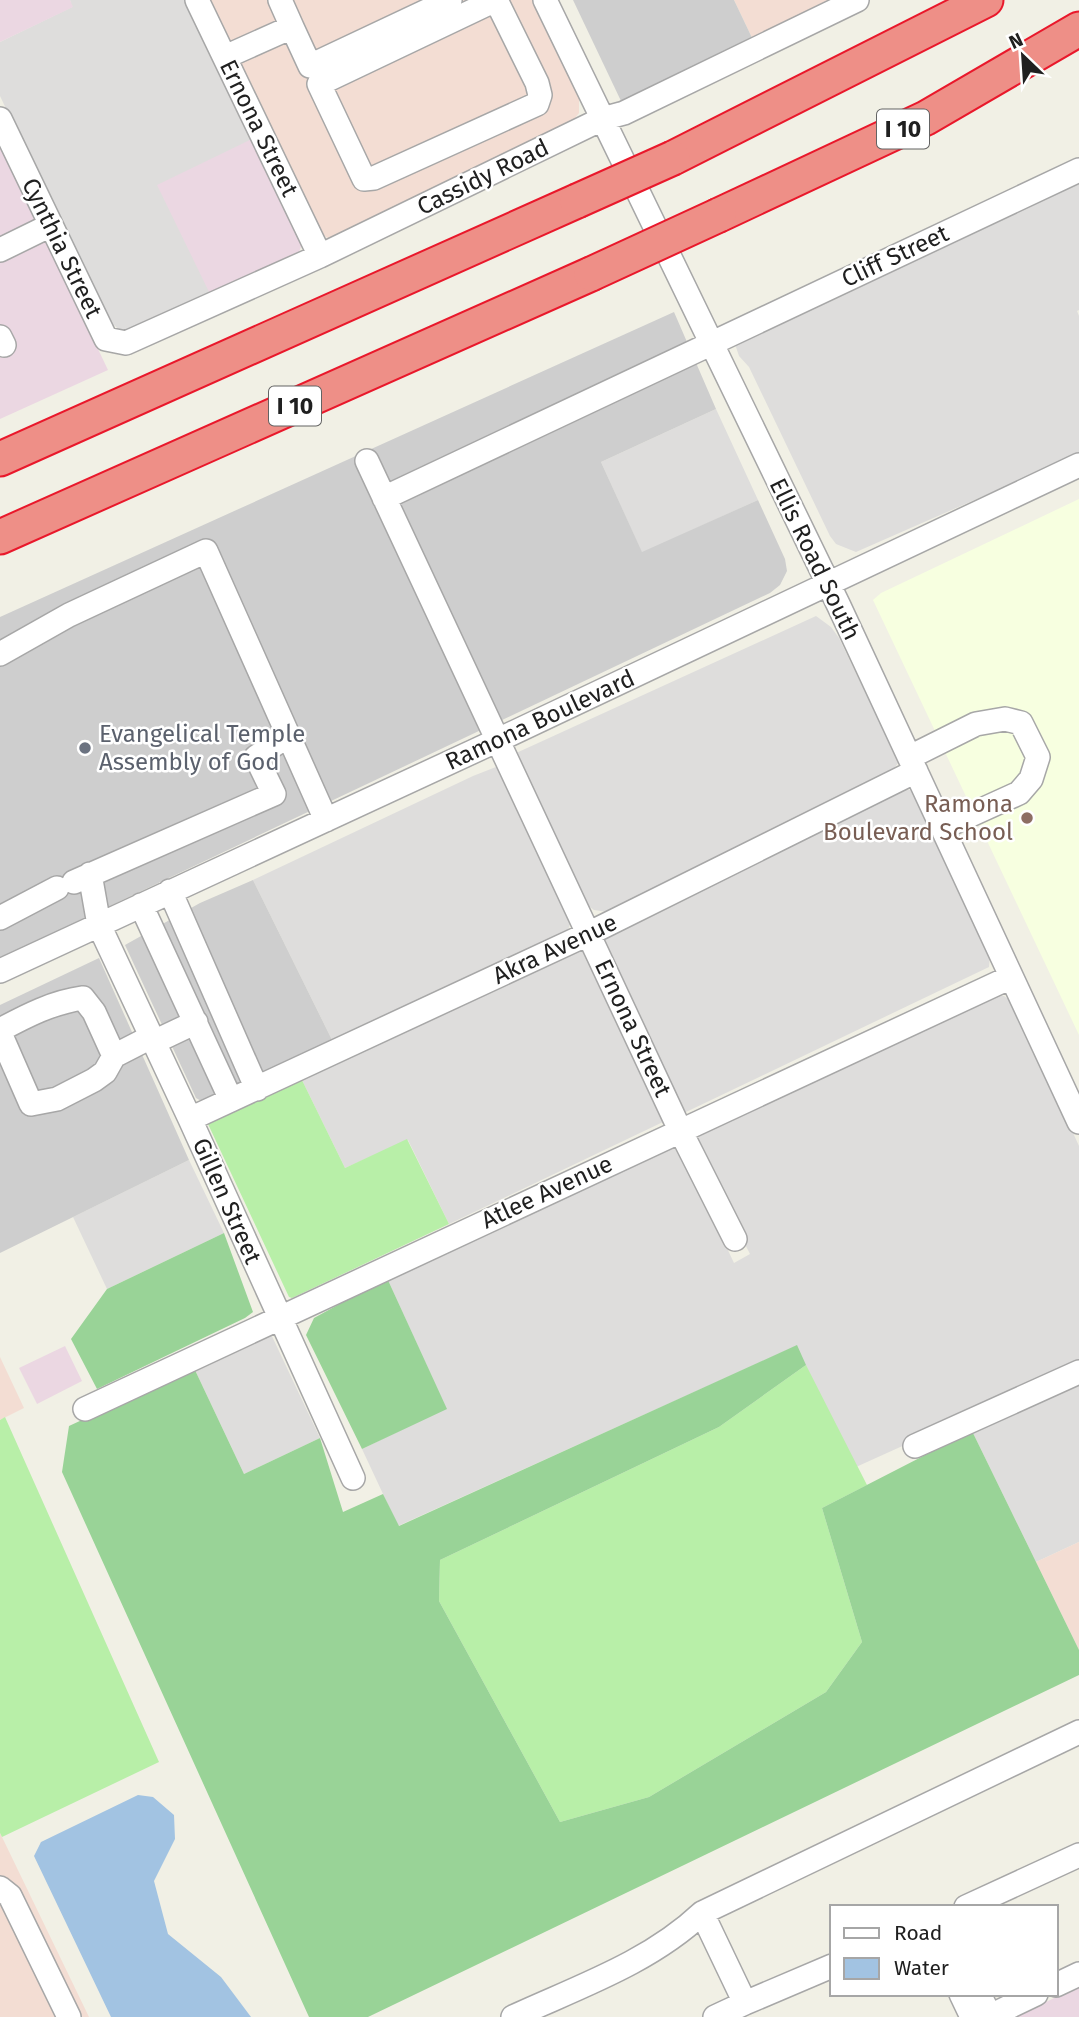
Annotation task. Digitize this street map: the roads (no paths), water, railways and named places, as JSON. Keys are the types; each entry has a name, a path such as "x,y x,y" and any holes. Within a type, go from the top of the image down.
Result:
{"highway":[{"path":"4,456 673,158 986,0"},
{"name":"I 10","path":"0,537 590,274 926,118 1079,29"}],"street":[{"name":"Ernona Street","path":"197,0 320,256"},
{"path":"280,0 364,179 374,178 537,104 540,95 537,83 496,0"},
{"path":"315,75 450,0"},
{"path":"315,75 487,4 488,0"},
{"name":"Ellis Road South","path":"545,0 913,764 1079,1122"},
{"name":"Cassidy Road","path":"106,339 126,344 136,340 320,256 602,119 624,113 857,0"},
{"path":"225,58 292,27"},
{"name":"Cynthia Street","path":"0,119 106,339"},
{"name":"Cliff Street","path":"384,498 1079,170"},
{"path":"0,250 51,225"},
{"name":"Ernona Street","path":"367,461 680,1130 735,1239"},
{"name":"Ramona Boulevard","path":"0,971 498,740 1079,465"},
{"path":"0,654 69,615 205,551 326,820"},
{"name":"Akra Avenue","path":"191,1119 590,933 913,764 976,724 1005,719 1021,723 1038,757 1031,779 1019,793 943,828"},
{"path":"0,918 74,881 274,794 256,757 289,735"},
{"name":"Gillen Street","path":"74,881 99,925 191,1119 354,1478"},
{"path":"170,891 257,1089"},
{"path":"141,905 231,1100"},
{"name":"Atlee Avenue","path":"85,1409 1011,977"},
{"path":"114,1056 94,1012 83,998 64,1001 25,1016 0,1032 31,1104 57,1099 105,1072 114,1056 196,1022"},
{"path":"915,1446 1079,1372"},
{"path":"513,2017 638,1960 678,1934 702,1913 1079,1732"},
{"path":"970,1905 1079,1855"},
{"path":"0,1888 10,1896 69,2017"},
{"path":"702,1913 746,2003"},
{"path":"715,2017 830,1967"},
{"path":"1058,1984 1079,1974"},
{"path":"962,1996 972,2017"},
{"path":"980,1996 989,2017 1032,1996"}],"water":[{"path":"138,1795 153,1797 174,1815 175,1839 154,1881 168,1934 221,1977 251,2017 111,2017 34,1856 41,1842"}],"place":[{"name":"Evangelical Temple Assembly of God","path":"85,748"},
{"name":"Ramona Boulevard School","path":"1027,818"}]}
